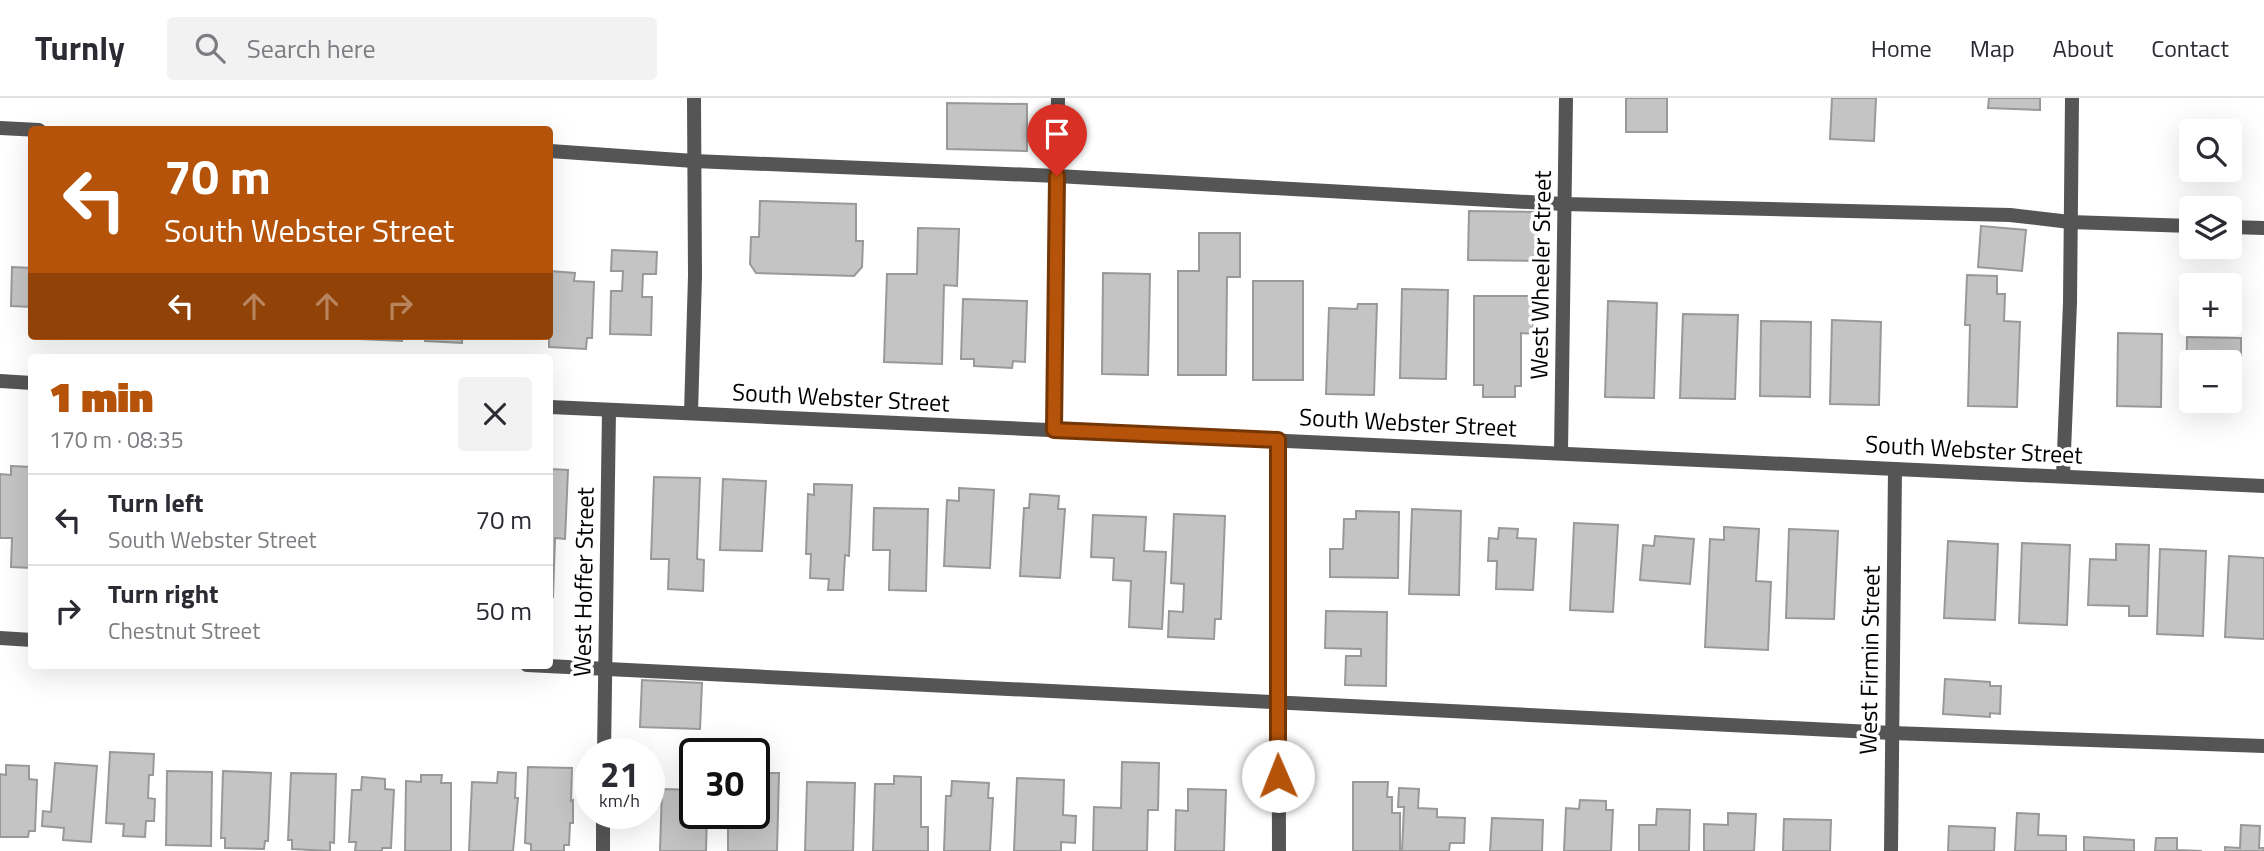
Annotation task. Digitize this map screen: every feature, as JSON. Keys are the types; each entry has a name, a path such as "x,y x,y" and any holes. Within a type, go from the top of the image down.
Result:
{"street":[{"path":"691,413 695,276 694,98"},
{"path":"1054,430 1058,98"},
{"name":"West Wheeler Street","path":"1561,453 1566,98"},
{"path":"2063,476 2070,303 2071,98"},
{"path":"0,128 28,129"},
{"path":"553,151 694,161 1057,176 1564,204 2010,215 2070,222 2179,226"},
{"path":"2242,227 2264,228"},
{"path":"0,381 28,383"},
{"name":"South Webster Street","path":"553,407 2264,486"},
{"name":"West Hoffer Street","path":"604,738 609,410"},
{"path":"1278,440 1279,851"},
{"name":"West Firmin Street","path":"1891,851 1895,469"},
{"path":"0,638 28,640"},
{"path":"553,666 1892,733 2264,746"},
{"path":"603,829 603,851"}],"building":[{"path":"1626,98 1667,98 1667,132 1626,132"},
{"path":"1832,98 1876,98 1874,141 1830,139"},
{"path":"1989,98 2040,98 2040,110 1988,108"},
{"path":"947,103 1027,104 1027,151 947,149"},
{"path":"760,201 856,204 856,241 863,241 862,267 854,276 756,273 750,264 751,237 759,237"},
{"path":"1469,211 1538,212 1537,261 1468,260"},
{"path":"1981,226 2026,230 2022,271 1978,267"},
{"path":"918,228 959,229 957,286 944,285 942,364 884,362 887,274 917,274"},
{"path":"1199,233 1240,233 1240,277 1227,277 1226,375 1178,375 1178,271 1199,271"},
{"path":"612,250 657,252 656,274 643,274 642,297 652,297 651,335 610,334 611,291 622,291 623,271 611,271"},
{"path":"12,267 28,268 28,307 11,306"},
{"path":"553,271 575,273 574,281 594,282 592,338 587,338 586,349 549,347 549,340 553,340"},
{"path":"1103,273 1150,274 1148,375 1102,374"},
{"path":"1967,275 1997,276 1997,294 2005,294 2004,321 2020,322 2017,407 1968,406 1970,325 1965,325"},
{"path":"1253,281 1303,281 1303,380 1253,380"},
{"path":"1402,289 1448,290 1446,379 1400,378"},
{"path":"1474,296 1533,296 1533,334 1521,333 1521,386 1515,386 1515,397 1483,397 1483,385 1474,385"},
{"path":"963,299 1027,301 1025,362 1013,361 1012,368 974,366 974,359 961,359"},
{"path":"1608,301 1657,303 1654,398 1605,397"},
{"path":"1358,304 1377,304 1374,395 1326,394 1329,308 1357,309"},
{"path":"1683,314 1738,315 1735,399 1680,398"},
{"path":"1832,320 1881,322 1879,405 1830,404"},
{"path":"1761,321 1811,322 1810,397 1760,396"},
{"path":"2118,333 2162,334 2161,407 2117,406"},
{"path":"2187,337 2241,338 2241,350 2187,350"},
{"path":"462,340 462,343 425,341"},
{"path":"11,466 28,467 28,568 11,567 12,538 0,538 0,474 11,475"},
{"path":"553,469 568,470 565,539 555,538 553,597"},
{"path":"654,477 700,478 697,559 704,560 703,591 668,589 669,559 651,559"},
{"path":"723,479 766,481 762,551 720,550"},
{"path":"814,484 852,485 849,556 845,555 843,590 828,590 829,579 810,578 811,554 806,554 808,494 814,495"},
{"path":"959,488 994,490 990,568 944,566 947,500 959,501"},
{"path":"1030,494 1059,496 1058,509 1065,509 1060,578 1020,576 1024,508 1029,508"},
{"path":"874,508 928,509 926,591 889,590 890,550 873,550"},
{"path":"1412,509 1461,511 1459,595 1409,594"},
{"path":"1356,511 1399,512 1398,578 1330,577 1330,549 1343,549 1344,519 1356,519"},
{"path":"1174,514 1225,516 1221,619 1215,619 1214,639 1168,637 1169,611 1183,612 1184,584 1171,583"},
{"path":"1093,515 1146,517 1144,551 1166,552 1162,629 1129,627 1131,581 1113,580 1114,558 1091,557"},
{"path":"1574,523 1618,525 1613,612 1570,610"},
{"path":"1724,527 1759,529 1756,581 1771,582 1768,650 1705,647 1710,539 1724,540"},
{"path":"1499,528 1518,529 1517,538 1536,539 1533,590 1496,589 1497,561 1488,561 1489,538 1498,539"},
{"path":"1789,529 1838,531 1834,619 1786,618"},
{"path":"1655,536 1694,539 1690,584 1640,580 1643,545 1654,546"},
{"path":"1948,541 1998,544 1995,620 1944,618"},
{"path":"2022,543 2070,545 2067,625 2019,623"},
{"path":"2116,544 2149,545 2147,616 2129,616 2129,606 2088,605 2090,559 2116,560"},
{"path":"2160,549 2206,551 2203,636 2157,634"},
{"path":"2229,556 2264,558 2264,639 2225,637"},
{"path":"1326,611 1387,612 1386,686 1345,685 1346,656 1361,656 1361,649 1325,648"},
{"path":"1945,679 1990,682 1990,686 2001,686 2000,714 1990,713 1990,717 1943,714"},
{"path":"642,680 702,683 700,729 640,727"},
{"path":"110,752 154,754 153,775 149,775 148,798 155,799 154,821 146,821 145,837 123,836 124,824 106,823"},
{"path":"1122,762 1159,763 1158,810 1148,810 1147,851 1093,851 1094,807 1121,808"},
{"path":"55,763 97,766 91,842 63,840 64,828 42,826 43,811 51,812"},
{"path":"6,765 29,766 29,779 37,780 35,831 29,831 28,837 0,837 0,774 6,775"},
{"path":"528,767 572,768 573,823 570,823 569,845 564,845 564,851 531,851 531,844 525,843"},
{"path":"167,771 212,772 211,846 166,845"},
{"path":"223,771 271,773 268,841 265,841 264,849 225,848 225,838 221,838"},
{"path":"498,772 516,773 515,798 518,798 513,851 469,851 472,782 497,783"},
{"path":"291,773 336,774 334,843 330,842 330,851 292,849 292,840 288,840"},
{"path":"770,773 779,773 777,851 728,851 728,829 770,829"},
{"path":"421,775 442,775 441,783 451,783 451,851 405,851 406,781 421,782"},
{"path":"894,776 921,777 921,827 928,827 928,851 873,851 875,784 894,784"},
{"path":"362,777 385,779 385,789 394,790 391,848 382,848 382,851 355,851 356,842 349,842 352,790 361,790"},
{"path":"1017,778 1064,780 1063,815 1076,816 1075,843 1061,842 1061,851 1014,851"},
{"path":"952,781 989,783 988,798 993,798 990,851 944,851 946,796 951,796"},
{"path":"807,782 855,783 853,851 805,851"},
{"path":"1353,782 1388,782 1387,797 1392,797 1392,813 1400,813 1400,851 1353,851"},
{"path":"1399,788 1419,789 1418,808 1437,809 1437,817 1465,818 1464,843 1450,843 1449,851 1402,851 1404,807 1398,807"},
{"path":"665,789 679,790 679,829 707,829 706,851 660,851 661,829 665,829"},
{"path":"1188,789 1226,790 1224,851 1175,851 1176,810 1188,811"},
{"path":"1580,800 1606,801 1606,810 1613,810 1611,851 1564,851 1566,808 1579,809"},
{"path":"1657,809 1690,810 1689,851 1639,851 1639,825 1656,825"},
{"path":"1728,813 1756,814 1754,851 1704,851 1704,824 1728,825"},
{"path":"2017,813 2039,814 2038,835 2066,836 2066,851 2015,851"},
{"path":"1492,818 1543,820 1542,851 1490,851"},
{"path":"1784,819 1831,820 1830,851 1783,851"},
{"path":"2241,825 2260,826 2259,848 2264,848 2264,851 2225,851 2225,847 2240,848"},
{"path":"1949,826 1995,828 1994,851 1948,851"},
{"path":"2084,837 2134,840 2134,851 2084,851"},
{"path":"2156,838 2177,838 2177,850 2202,851 2155,851"}],"route":[{"path":"1057,176 1054,430 1278,440 1278,776"}]}
